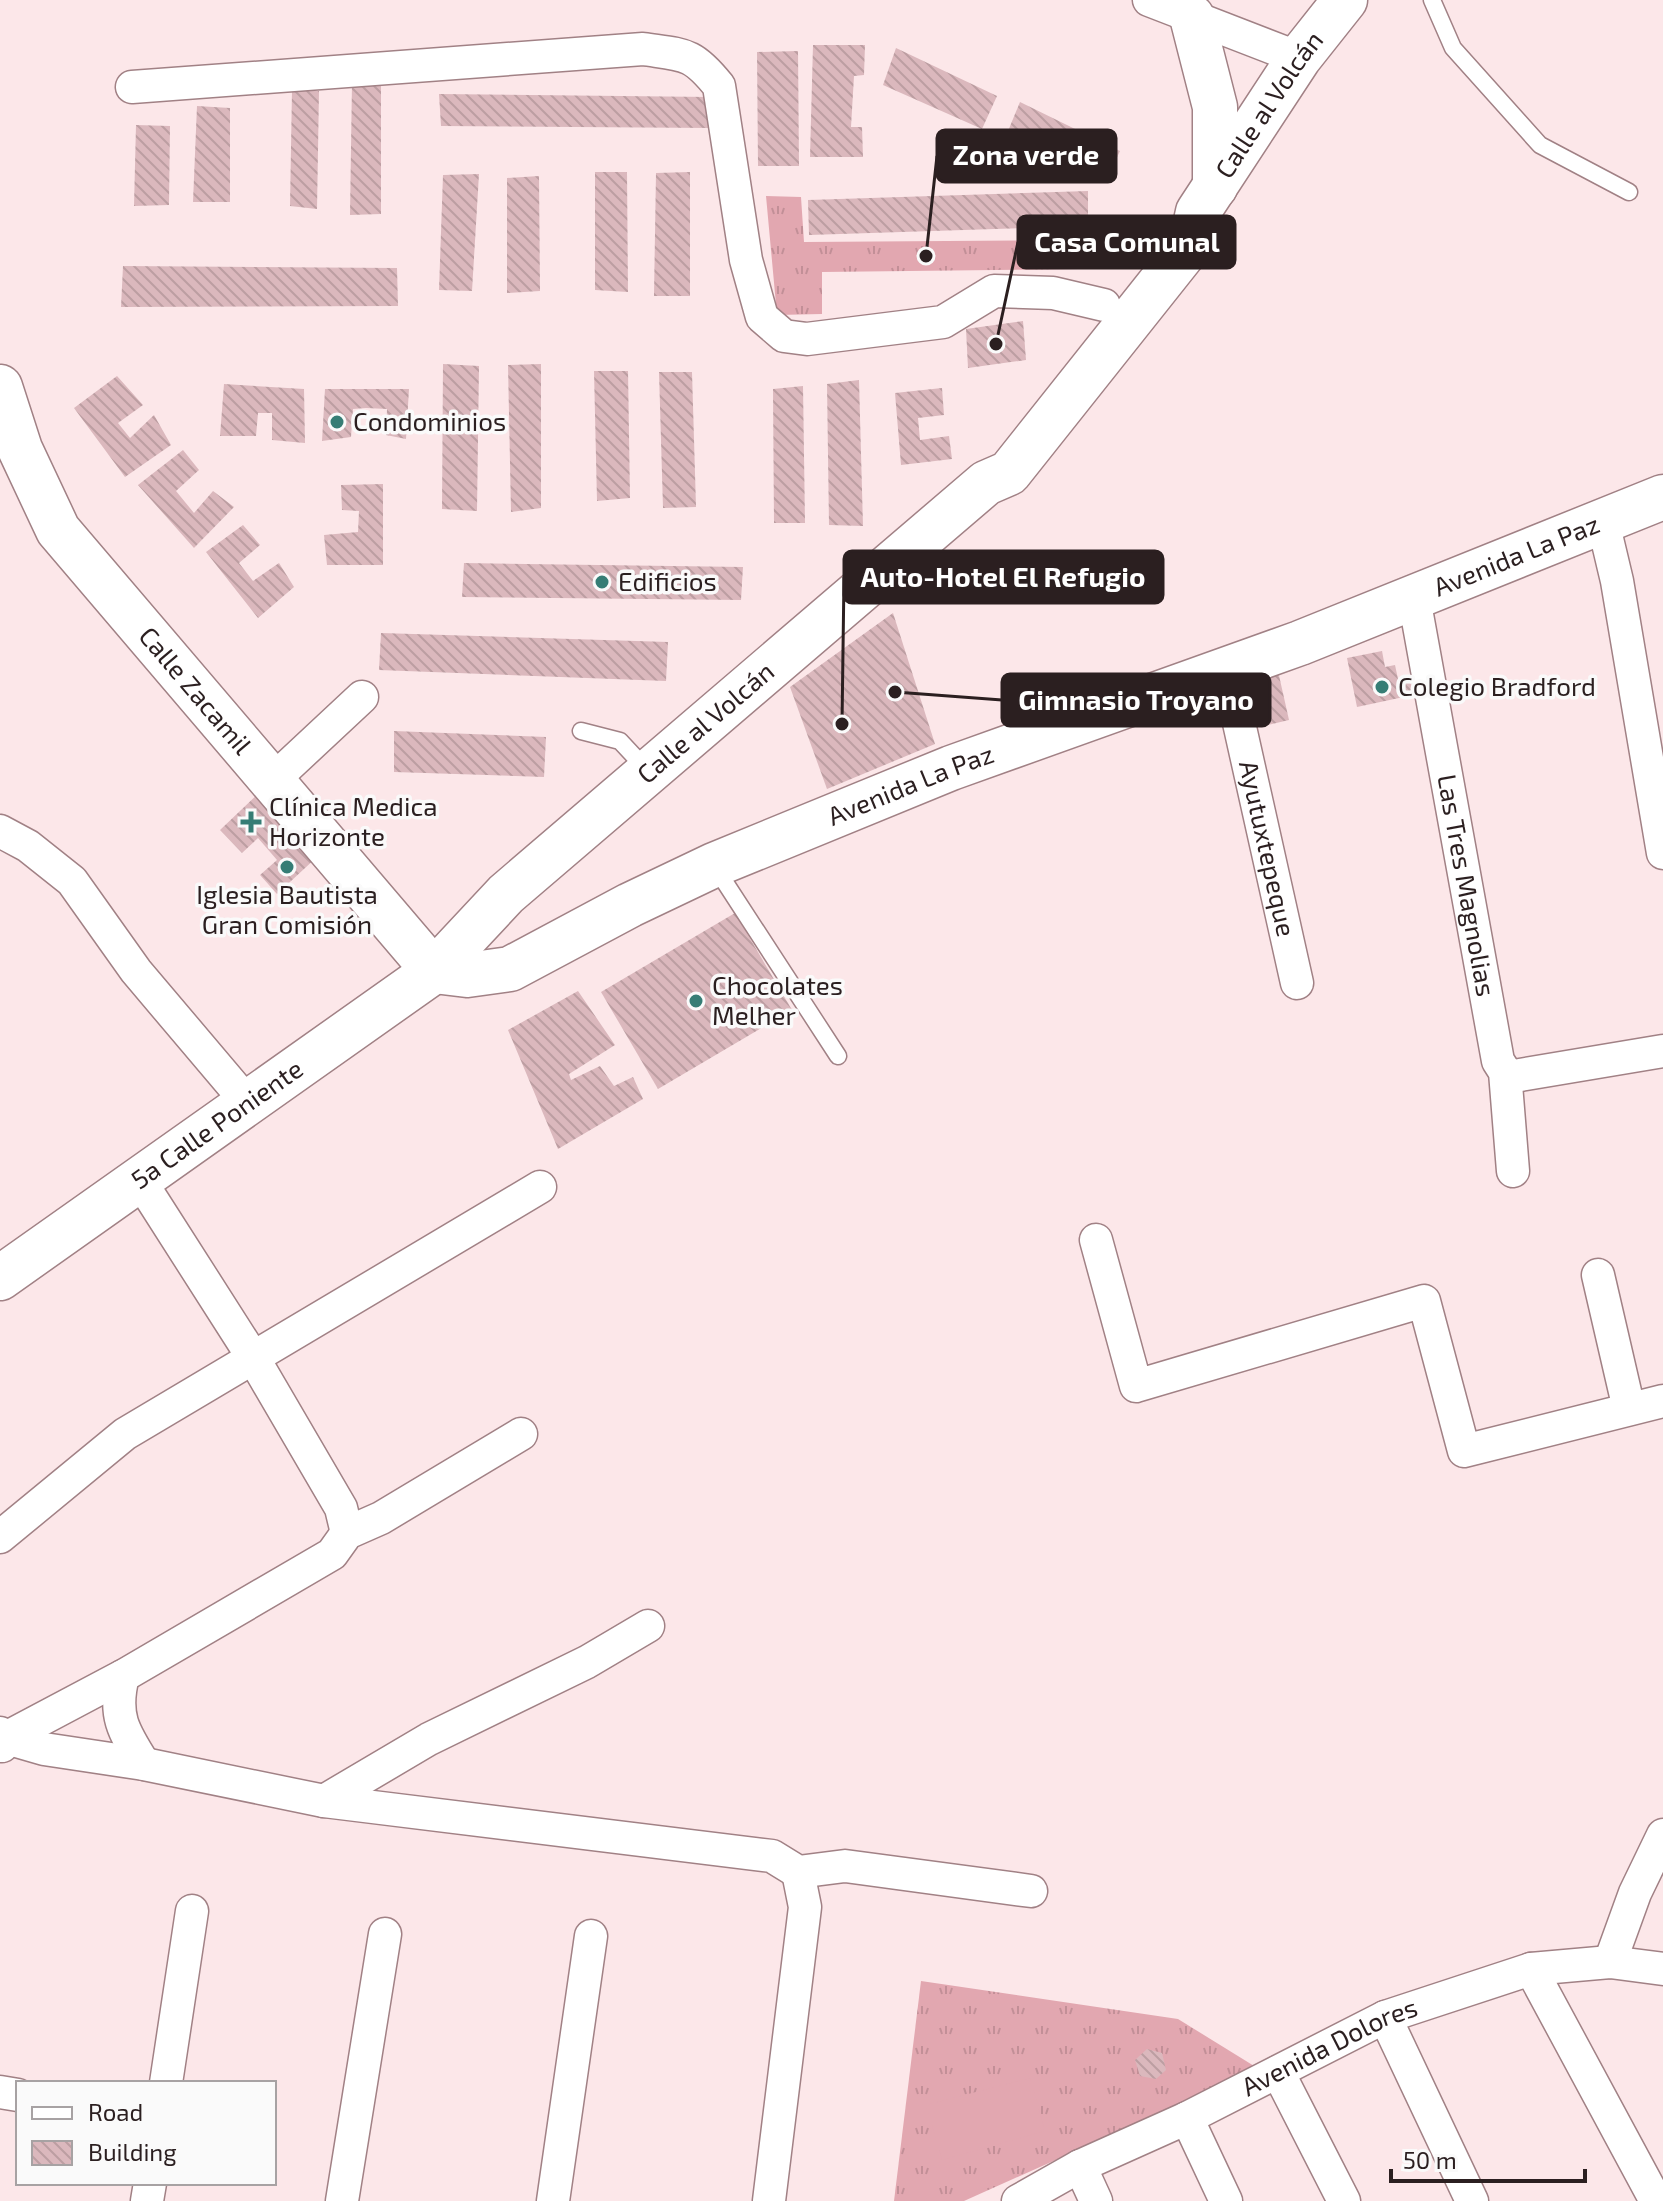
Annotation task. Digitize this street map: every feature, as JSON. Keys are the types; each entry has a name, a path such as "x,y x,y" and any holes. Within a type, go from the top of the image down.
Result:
{"street":[{"path":"1149,0 1194,8 1299,58"},
{"name":"Calle al Volcán","path":"434,971 506,894 648,771 986,483 1009,473 1191,244 1207,199 1299,58 1345,0"},
{"path":"1194,8 1215,107 1207,199"},
{"path":"132,87 643,49 681,54 701,63 719,86 746,260 762,317 784,336 807,339 943,322 994,291 1053,293 1104,305"},
{"name":"Calle al Volcán","path":"986,483 991,456 1104,305 1168,224 1207,199"},
{"name":"Calle Zacamil","path":"0,387 20,449 58,530 434,971"},
{"name":"Avenida La Paz","path":"434,971 467,975 510,969 630,905 714,865 951,768 1414,598 1663,497"},
{"path":"1603,522 1617,581 1663,853"},
{"name":"Las Tres Magnolias","path":"1414,598 1498,1061 1505,1072 1513,1171"},
{"name":"Ayutuxtepeque","path":"1227,669 1297,983"},
{"path":"272,781 362,697"},
{"path":"0,831 28,846 72,881 136,971 246,1101"},
{"name":"5a Calle Poniente","path":"0,1277 434,971"},
{"path":"1505,1072 1514,1076 1663,1051"},
{"path":"139,1179 254,1359 341,1508 347,1533"},
{"path":"0,1537 125,1434 540,1187"},
{"path":"1096,1240 1136,1386 1424,1301 1464,1451 1663,1401"},
{"path":"1598,1275 1629,1409"},
{"path":"2,1740 123,1676 332,1554 347,1533 381,1518 521,1434"},
{"path":"324,1801 429,1739 587,1662 648,1626"},
{"path":"123,1676 118,1696 119,1717 126,1737 144,1764"},
{"path":"2,1740 144,1764 324,1801 772,1856 798,1872 845,1866 1031,1891"},
{"path":"1610,1962 1635,1893 1663,1835"},
{"path":"769,2201 805,1907 798,1872"},
{"path":"166,2081 192,1911"},
{"path":"342,2201 385,1934"},
{"path":"553,2201 591,1936"},
{"name":"Avenida Dolores","path":"1018,2201 1080,2166 1187,2118 1385,2017 1531,1969 1610,1962 1663,1969"},
{"path":"1531,1969 1656,2201"},
{"path":"1385,2017 1472,2201"},
{"path":"1278,2072 1344,2201"},
{"path":"1187,2118 1226,2201"},
{"path":"1080,2166 1096,2201"}],"lane":[{"path":"1432,0 1453,48 1540,145 1629,192"},
{"path":"581,731 620,741 648,771"},
{"path":"714,865 838,1056"}],"green space":[{"path":"766,196 801,197 804,242 1082,240 1079,269 822,272 822,314 777,315"},
{"path":"921,1981 1178,2019 1259,2069 964,2201 894,2201"},
{"path":"1030,2078 1045,2131 942,2160 926,2105"}],"building":[{"path":"813,45 865,45 864,75 854,76 851,127 862,127 863,157 810,157"},
{"path":"896,48 997,96 982,129 883,85"},
{"path":"798,51 799,166 758,166 757,52"},
{"path":"381,81 381,214 350,215 352,82"},
{"path":"292,90 319,91 317,209 290,206"},
{"path":"439,94 711,97 710,128 441,126"},
{"path":"1020,102 1120,151 1105,182 1006,136"},
{"path":"197,106 230,108 230,202 193,202"},
{"path":"136,125 170,126 169,205 134,206"},
{"path":"595,172 627,172 628,292 595,290"},
{"path":"690,172 690,296 654,296 656,173"},
{"path":"479,174 472,291 439,290 443,175"},
{"path":"539,176 540,291 507,293 507,178"},
{"path":"1088,191 1088,226 809,235 808,200"},
{"path":"123,266 397,268 398,306 121,307"},
{"path":"1023,321 1026,360 968,368 966,329"},
{"path":"443,364 479,366 477,511 442,509"},
{"path":"541,364 541,508 511,512 508,365"},
{"path":"594,371 628,371 630,498 597,501"},
{"path":"659,372 692,372 696,507 663,508"},
{"path":"117,376 143,405 118,423 130,438 154,415 171,445 125,477 74,408"},
{"path":"859,380 863,526 829,525 827,384"},
{"path":"224,384 304,389 305,443 272,440 272,413 258,413 256,436 220,436"},
{"path":"803,386 805,523 774,523 773,389"},
{"path":"942,388 944,415 918,418 920,440 949,436 952,459 901,465 895,393"},
{"name":"Condominios","path":"325,389 409,389 406,439 386,435 387,409 366,408 353,409 351,437 322,441"},
{"path":"183,450 199,470 176,491 194,513 213,491 234,507 194,548 138,485"},
{"path":"383,484 383,565 327,565 324,535 358,532 359,511 342,510 341,485"},
{"path":"243,525 260,545 239,563 253,581 279,563 294,587 258,618 206,552"},
{"name":"Edificios","path":"464,563 743,567 741,600 462,597"},
{"path":"893,613 935,744 827,789 790,687"},
{"path":"381,633 668,642 666,681 379,670"},
{"name":"Colegio Bradford","path":"1382,651 1385,667 1395,665 1398,679 1410,677 1413,695 1357,707 1347,658"},
{"path":"1278,671 1289,720 1264,726 1253,676"},
{"path":"394,731 546,737 544,777 394,772"},
{"path":"261,791 318,856 277,894 260,875 277,860 258,838 242,853 220,830"},
{"name":"Chocolates Melher","path":"735,913 792,1010 658,1089 601,992"},
{"path":"578,991 615,1045 569,1074 571,1080 600,1066 614,1086 633,1077 643,1099 558,1149 508,1030"},
{"path":"1147,2049 1162,2053 1166,2070 1156,2079 1140,2076 1135,2060"}],"place":[{"name":"Zona verde","path":"926,256"},
{"name":"Casa Comunal","path":"996,344"},
{"name":"Condominios","path":"337,422"},
{"name":"Edificios","path":"602,582"},
{"name":"Colegio Bradford","path":"1382,687"},
{"name":"Gimnasio Troyano","path":"895,692"},
{"name":"Auto-Hotel El Refugio","path":"842,724"},
{"name":"Clínica Medica Horizonte","path":"251,822"},
{"name":"Iglesia Bautista Gran Comisión","path":"287,867"},
{"name":"Chocolates Melher","path":"696,1001"}]}
